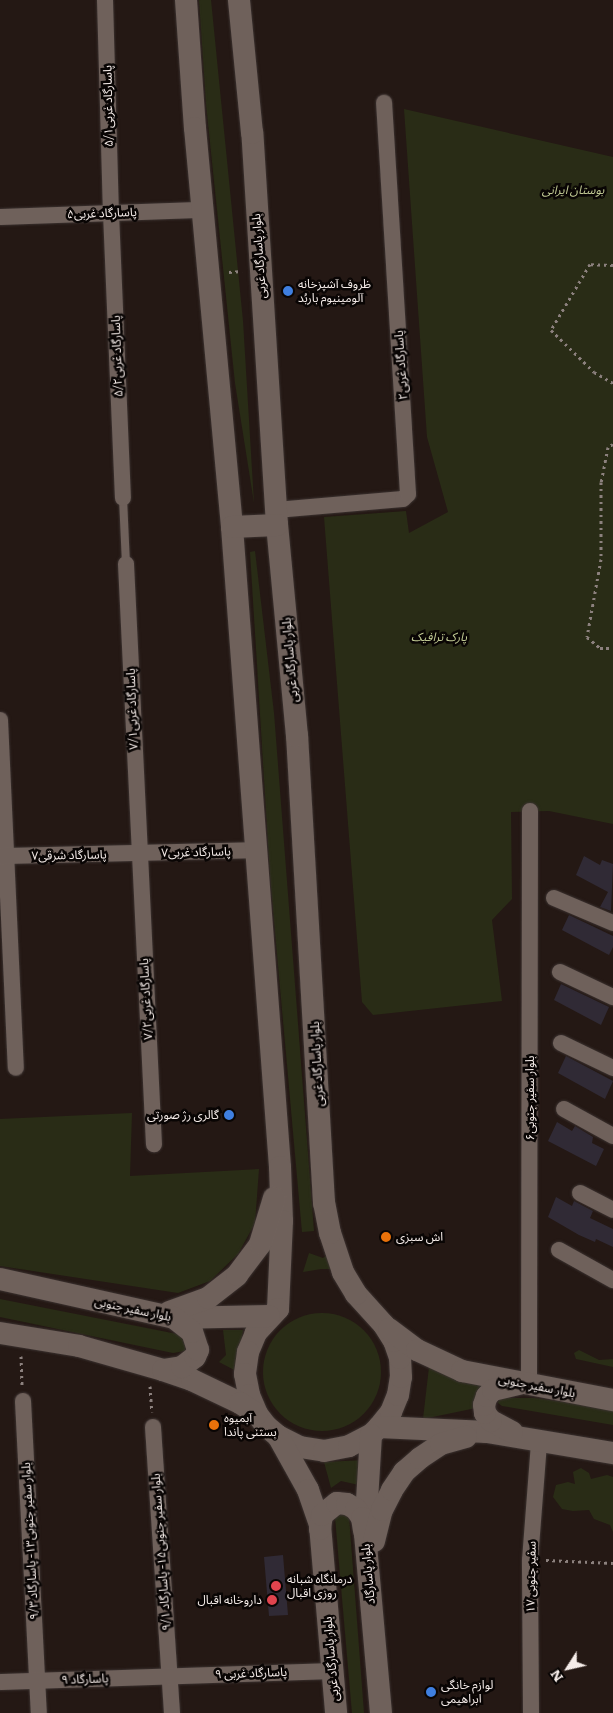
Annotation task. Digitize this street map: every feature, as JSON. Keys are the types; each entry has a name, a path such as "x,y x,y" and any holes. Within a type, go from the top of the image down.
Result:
{"main road":[{"path":"186,0 195,128 232,527 280,1167 282,1221 274,1313 256,1333 247,1360 245,1374 248,1395 257,1414"},
{"name":"بلوار پاسارگاد غربی","path":"239,0 252,133 277,517 297,736 324,1203 330,1233 343,1272 377,1317"},
{"path":"232,527 277,517"},
{"path":"150,1313 171,1311 208,1298 237,1275 260,1244 273,1205 280,1167"},
{"name":"بلوار سفیر جنوبی","path":"0,1279 174,1318 274,1313"},
{"path":"10,1334 79,1346 192,1380 240,1403 257,1414 278,1436 300,1447 324,1451 349,1446 375,1431 391,1412 398,1396 401,1377 400,1358 394,1341 377,1317"},
{"name":"بلوار سفیر جنوبی","path":"377,1317 417,1350 438,1362 462,1372 613,1400"},
{"path":"156,1368 182,1367 195,1357 198,1350 192,1332 174,1318"},
{"path":"529,1384 500,1386 487,1396 484,1405 486,1413 497,1426 539,1442"},
{"path":"375,1431 479,1433 613,1453"},
{"name":"بلوار پاسارگاد","path":"375,1431 365,1534 381,1713"},
{"path":"367,1562 382,1510 404,1472 420,1458 441,1444 479,1433"},
{"name":"بلوار پاسارگاد غربی","path":"278,1436 308,1490 320,1529 336,1713"},
{"path":"320,1529 322,1515 328,1508 337,1503 347,1504 356,1509 362,1518 365,1534"}],"street":[{"name":"پاسارگاد غربی۵/۱","path":"106,0 111,213"},
{"name":"پاسارگاد غربی۲","path":"277,517 402,499 408,494 384,103"},
{"name":"پاسارگاد غربی۵","path":"0,217 204,210"},
{"name":"پاسارگاد غربی۵/۲","path":"111,213 123,498"},
{"name":"پاسارگاد غربی۷/۱","path":"126,564 138,853"},
{"path":"0,720 3,856 16,1068"},
{"name":"بلوار سفیر جنوبی۶","path":"529,1384 530,812"},
{"name":"پاسارگاد غربی۷","path":"138,853 255,850"},
{"name":"پاسارگاد شرقی۷","path":"3,856 138,853"},
{"name":"پاسارگاد غربی۷/۲","path":"138,853 154,1144"},
{"path":"554,898 613,924"},
{"path":"560,972 613,997"},
{"path":"561,1043 613,1068"},
{"path":"564,1109 613,1136"},
{"path":"580,1193 613,1210"},
{"path":"559,1250 613,1280"},
{"name":"بلوار سفیر جنوبی۱۳- پاسارگاد ۹/۳","path":"23,1401 39,1713"},
{"name":"بلوار سفیر جنوبی۱۵- پاسارگاد ۹/۱","path":"153,1427 172,1713"},
{"name":"سفیر جنوبی ۱۷","path":"530,1713 530,1560 539,1442"},
{"name":"پاسارگاد غربی ۹","path":"169,1676 332,1671"},
{"name":"پاسارگاد ۹","path":"0,1682 169,1676"}],"lane":[{"path":"123,498 126,564"}],"path":[{"path":"613,265 590,264 551,330 594,372 613,383"},
{"path":"210,274 260,269"},
{"path":"613,444 608,447 601,482 601,560 587,637 600,648 613,648"},
{"path":"10,1334 23,1401"},
{"path":"153,1427 156,1368"},
{"path":"530,1560 613,1563"}],"green space":[{"path":"199,0 211,0 243,321 254,503 235,383 206,104"},
{"name":"پارک ترافیک","path":"404,109 613,157 613,824 549,811 511,812 512,899 492,920 502,1001 373,1015 362,1002 324,517 406,511 409,533 448,512 427,437"},
{"path":"255,551 274,713 314,1231 302,1232 270,876 250,552"},
{"path":"132,1113 130,1176 259,1169 255,1223 238,1254 210,1281 178,1293 0,1266 0,1119"},
{"path":"332,1252 337,1269 303,1272 309,1253 323,1258"},
{"path":"0,1299 177,1334 185,1340 185,1351 173,1353 0,1317"},
{"path":"322,1313 333,1314 355,1323 371,1339 380,1361 380,1383 371,1405 355,1421 333,1430 322,1431 311,1430 289,1421 273,1405 264,1383 263,1372 264,1361 273,1339 289,1323 311,1314"},
{"path":"223,1330 243,1330 238,1372 219,1362 226,1355"},
{"path":"579,1350 599,1360 613,1359 613,1367 576,1359 574,1353"},
{"path":"429,1367 483,1384 481,1407 423,1419"},
{"path":"500,1398 535,1398 613,1409 613,1425 502,1406 498,1403"},
{"path":"365,1460 359,1485 341,1481 331,1488 324,1462"},
{"path":"581,1468 589,1473 591,1479 607,1475 613,1477 613,1532 610,1525 594,1519 589,1510 573,1511 562,1509 553,1497 556,1485 568,1482 575,1484 573,1472"},
{"path":"337,1512 349,1516 364,1713 352,1713 335,1517"}],"building":[{"path":"584,856 600,865 602,860 613,864 611,911 600,907 608,892 576,875"},
{"path":"569,915 613,936 613,947 609,955 562,930"},
{"path":"561,984 609,1007 601,1025 554,1000"},
{"path":"566,1056 613,1081 605,1099 558,1073"},
{"path":"557,1122 572,1131 575,1126 593,1137 592,1143 604,1149 596,1166 548,1141"},
{"path":"556,1197 572,1206 574,1201 593,1211 590,1218 613,1229 613,1247 596,1239 595,1242 579,1235 548,1217"},
{"name":"درمانگاه شبانه روزی اقبال","path":"283,1555 288,1615 269,1616 264,1557"}],"place":[{"name":"ظروف آشپزخانه آلومینیوم باربُد","path":"288,291"},
{"name":"گالری رژ صورتی","path":"229,1115"},
{"name":"اش سبزی","path":"386,1237"},
{"name":"آبمیوه بستنی پاندا","path":"214,1425"},
{"name":"درمانگاه شبانه روزی اقبال","path":"276,1586"},
{"name":"داروخانه اقبال","path":"272,1600"},
{"name":"لوازم خانگی ابراهیمی","path":"431,1692"}],"park label":[{"name":"بوستان ایرانی","path":"573,190"}]}
